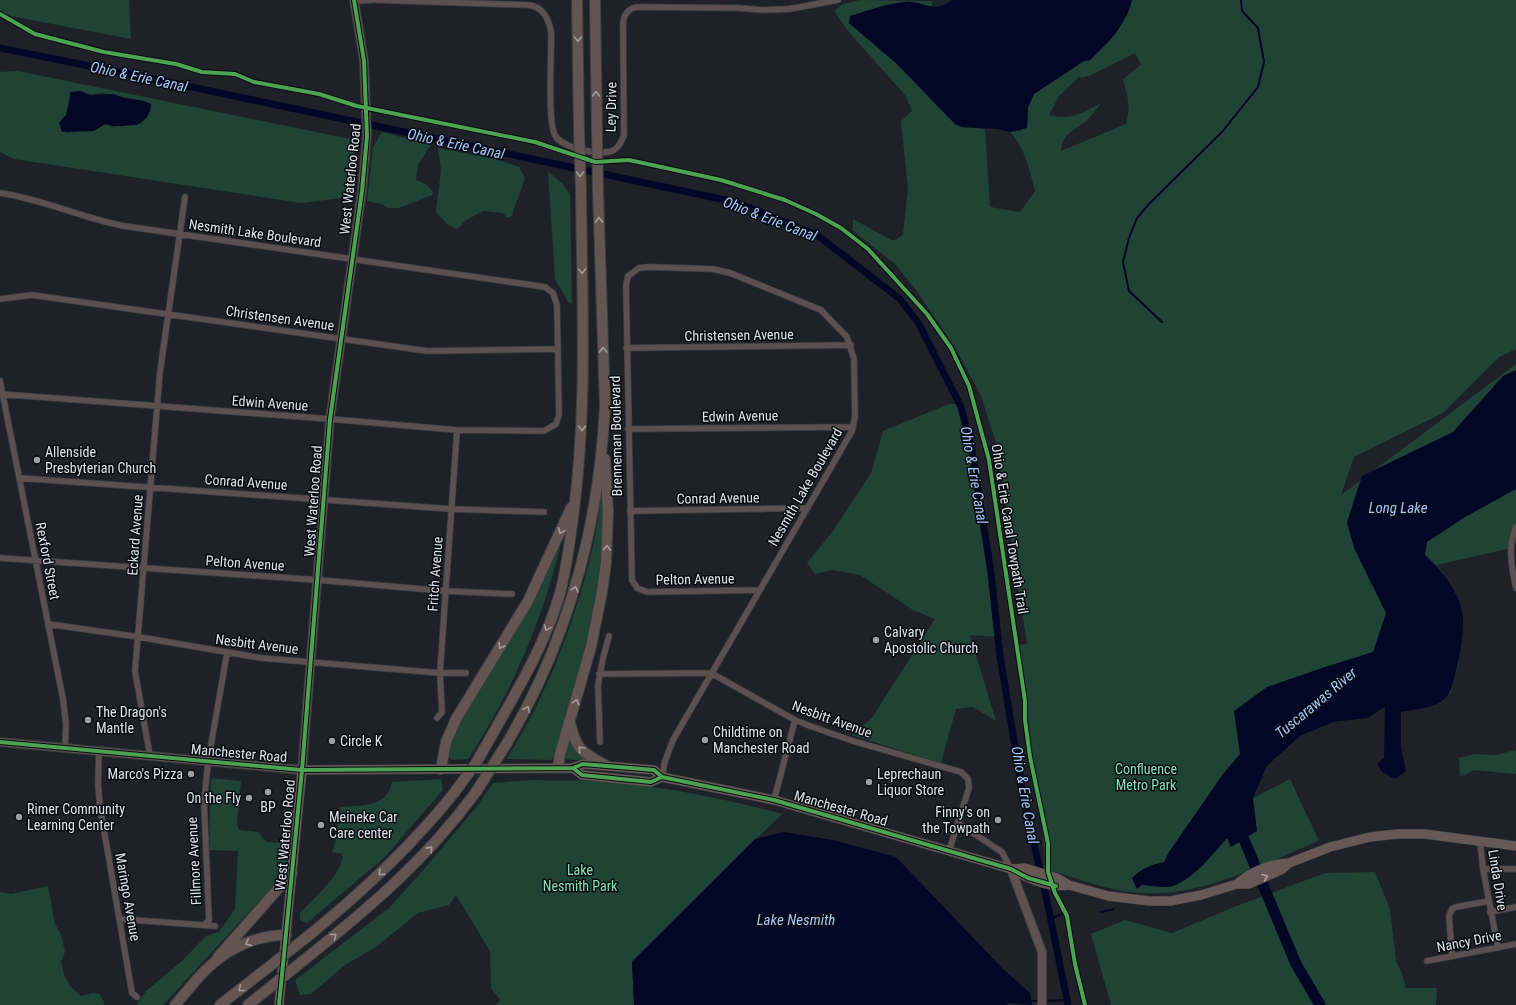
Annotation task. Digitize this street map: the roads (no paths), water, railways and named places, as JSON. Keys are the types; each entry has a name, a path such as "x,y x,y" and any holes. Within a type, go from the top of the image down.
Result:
{"highway":[{"path":"220,1005 306,937 369,884 436,816 476,763 537,655 560,594 577,495 582,427 581,190 577,0"},
{"path":"248,1005 393,887 428,851 476,792 507,743 539,684 556,645 574,593 588,543 593,513 603,435 605,406 594,0"},
{"path":"558,767 560,754 570,723 599,611 606,563 608,499 603,435"},
{"path":"442,769 446,742 456,719 535,588 577,495"},
{"path":"570,723 575,741 581,751 605,765"},
{"path":"175,1005 292,873"},
{"path":"211,965 254,940 268,936 286,935"}],"main road":[{"name":"West Waterloo Road","path":"279,1005 302,770 330,419 367,136 364,61 354,0"},
{"name":"Manchester Road","path":"0,742 302,770 573,768 583,764 654,770 662,777 774,800 1011,869 1028,878 1058,882 1108,896 1159,901 1189,898 1237,884 1344,843 1383,836 1425,834 1480,840 1516,846"},
{"name":"Manchester Road","path":"573,768 582,775 651,782 662,777"},
{"name":"Manchester Road","path":"1011,869 1025,868 1058,882"},
{"path":"1011,869 1042,952 1042,1005"}],"street":[{"path":"354,0 372,0"},
{"name":"Ley Drive","path":"376,0 529,5 539,8 548,18 550,31 552,118 554,134 561,142 570,147 603,152 610,152 618,146 624,135 623,23 625,15 630,9 640,7 739,8 764,10 789,9 838,0"},
{"name":"Nesmith Lake Boulevard","path":"0,193 44,202 101,222 535,284 550,290 556,299 558,349"},
{"name":"Eckard Avenue","path":"150,756 135,680 145,568 156,406 185,197"},
{"name":"Nesmith Lake Boulevard","path":"626,286 626,281 630,273 643,267 712,269 730,273 821,310 847,337 851,345 855,365 855,416 853,427 673,740 665,761 662,777"},
{"name":"Brenneman Boulevard","path":"626,286 631,576 635,585"},
{"name":"Christensen Avenue","path":"0,299 32,295 436,352 558,349"},
{"name":"Christensen Avenue","path":"626,348 851,345"},
{"name":"Edwin Avenue","path":"1,394 457,430 539,431 548,430 553,427 559,415 558,349"},
{"name":"Rexford Street","path":"0,381 1,394 36,561 64,707 65,747"},
{"name":"Edwin Avenue","path":"628,429 853,427"},
{"name":"Fritch Avenue","path":"437,718 442,712 440,673 457,430"},
{"name":"Conrad Avenue","path":"19,478 451,509 544,512"},
{"name":"Conrad Avenue","path":"630,511 807,508"},
{"path":"1516,527 1512,537 1511,559 1516,588"},
{"name":"Pelton Avenue","path":"0,558 318,580 445,591 512,594"},
{"name":"Pelton Avenue","path":"635,585 642,591 647,592 758,590"},
{"name":"Nesbitt Avenue","path":"48,624 139,636 261,658 440,673 466,673"},
{"path":"600,742 599,674 609,636"},
{"name":"Fillmore Avenue","path":"205,924 209,920 204,810 208,762 227,653"},
{"name":"Nesbitt Avenue","path":"599,674 711,673 795,720 852,741 961,772 966,776 969,784 949,851"},
{"path":"774,800 795,720"},
{"name":"Maringo Avenue","path":"99,751 99,796 132,993 137,997"},
{"path":"958,823 1002,852 1011,869"},
{"name":"Linda Drive","path":"1480,840 1488,901 1498,948"},
{"path":"1483,869 1516,869"},
{"path":"1452,956 1449,916 1452,909 1456,906 1488,901"},
{"path":"1490,912 1516,907"},
{"path":"120,919 205,924 215,926"},
{"name":"Nancy Drive","path":"1427,961 1516,944"}],"water":[{"path":"952,0 1132,0 1125,19 1110,40 1090,60 1084,61 1034,94 1028,107 1027,128 1010,132 998,129 962,127 955,124 896,63 849,23 850,16 891,4 912,2 933,7 945,4"},
{"path":"80,91 91,95 113,94 124,98 144,101 151,104 150,111 145,119 137,125 117,126 105,124 94,131 62,132 59,123 66,115 70,101 70,92"},
{"name":"Long Lake","path":"1516,370 1516,489 1465,517 1427,542 1425,555 1444,575 1454,591 1461,608 1463,617 1462,636 1452,688 1448,695 1438,704 1433,706 1401,712 1401,748 1406,771 1395,779 1382,772 1377,764 1384,758 1385,707 1368,718 1334,722 1300,736 1267,766 1253,798 1257,831 1231,847 1227,838 1210,858 1191,876 1176,885 1164,887 1142,885 1137,889 1132,878 1147,867 1164,862 1169,852 1223,774 1240,754 1234,711 1267,687 1373,652 1386,613 1354,548 1347,522 1362,476 1453,432 1503,376"},
{"name":"Lake Nesmith","path":"784,832 833,840 896,857 1003,969 1030,993 1032,1005 1008,1003 1006,1005 634,1005 632,962 755,839"}],"waterway":[{"path":"1162,322 1129,291 1123,262 1129,238 1137,218 1150,203 1222,132 1258,87 1264,62 1258,28 1242,11 1241,0"},
{"name":"Ohio & Erie Canal","path":"0,48 154,79 735,202 817,235 900,299 919,324 961,407 972,451 991,573 1000,656 1024,801 1046,896 1068,1005"},
{"name":"Tuscarawas River","path":"1238,825 1296,964 1320,1005"},
{"path":"1101,912 1114,909"},
{"path":"1051,919 1064,913"},
{"path":"1045,1001 1067,1000"},
{"path":"1031,1001 1040,1001"}],"place":[{"name":"Allenside Presbyterian Church","path":"37,460"},
{"name":"Calvary Apostolic Church","path":"876,640"},
{"name":"The Dragon's Mantle","path":"88,720"},
{"name":"Childtime on Manchester Road","path":"705,740"},
{"name":"Circle K","path":"332,741"},
{"name":"Marco's Pizza","path":"191,774"},
{"name":"Leprechaun Liquor Store","path":"869,782"},
{"name":"BP","path":"268,792"},
{"name":"On the Fly","path":"249,798"},
{"name":"Rimer Community Learning Center","path":"19,817"},
{"name":"Finny's on the Towpath","path":"998,820"},
{"name":"Meineke Car Care center","path":"321,825"}],"park label":[{"name":"Confluence Metro Park","path":"1146,778"},
{"name":"Lake Nesmith Park","path":"580,878"}]}
